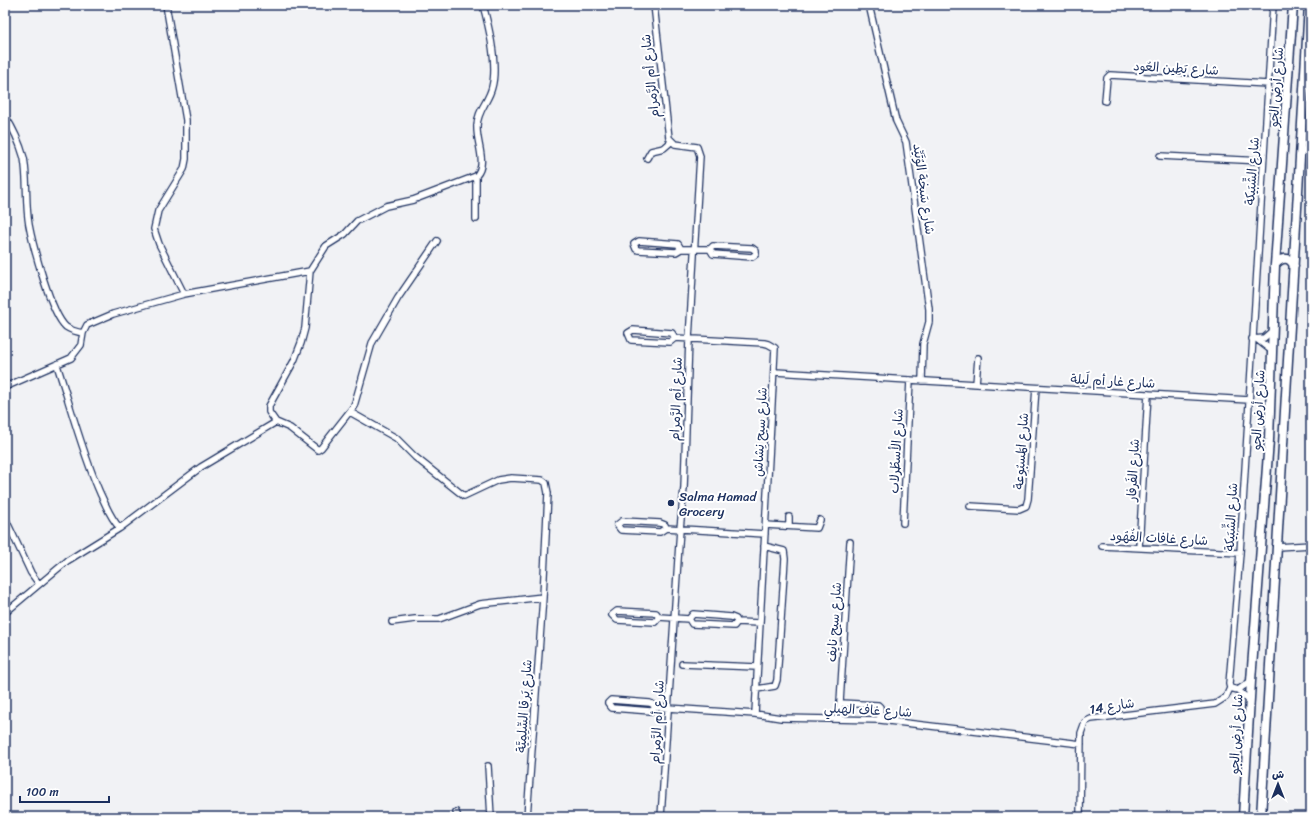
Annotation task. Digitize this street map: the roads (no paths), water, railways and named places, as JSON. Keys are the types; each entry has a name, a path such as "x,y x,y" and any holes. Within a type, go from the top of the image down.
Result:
{"main road":[{"name":"شارع أرض الجو","path":"1243,817 1251,681 1269,440 1275,265 1293,5"},
{"name":"شارع أرض الجو","path":"1262,817 1309,5"},
{"path":"1275,265 1280,260 1286,258 1290,260 1294,266"},
{"path":"1269,440 1275,449 1283,448"}],"street":[{"path":"166,5 185,113 185,164 160,206 155,219 154,229 159,244 184,294"},
{"path":"437,241 398,298 372,343 363,378 350,412 321,448 318,450 290,428 276,422 269,412 269,406 294,361 301,343 305,328 310,271 326,246 345,234 357,221 386,206 407,202 476,176 481,170 483,164 476,140 476,124 481,109 492,89 494,74 483,5"},
{"name":"شارع أم الرَّمرام","path":"654,5 667,129 672,141 675,144 694,146 700,150 689,339 684,488 661,817"},
{"name":"شارع سَبخة الوُتَيِّد","path":"869,5 896,121 906,142 930,315 923,344 922,381"},
{"name":"شارع الشِّبَيكة","path":"1230,688 1240,553 1273,5"},
{"name":"شارع بَطِين العُود","path":"1105,101 1107,78 1110,75 1268,84"},
{"path":"5,116 19,145 25,169 29,225 44,281 58,316 72,331 83,333"},
{"path":"647,158 650,151 664,148 672,141"},
{"path":"1300,149 1311,152"},
{"path":"1160,156 1263,161"},
{"path":"476,176 476,220"},
{"path":"682,249 678,244 639,241 634,244 638,250 676,252 682,249 710,249 713,246 752,248 756,254 752,257 713,254 710,249"},
{"path":"5,387 71,358 81,345 85,328 91,323 132,308 184,294 310,271"},
{"name":"شارع سيح نِشاش","path":"675,338 672,333 633,330 628,336 633,340 670,342 675,338 768,344 775,348 775,372 755,714"},
{"path":"1258,340 1269,335 1272,331"},
{"path":"1252,338 1258,340 1272,351"},
{"path":"976,384 978,358"},
{"path":"57,365 94,480 110,515 120,528"},
{"name":"شارع غار أم لَيلة","path":"775,372 1249,400"},
{"name":"شارع الأسطُرلاب","path":"903,523 910,380"},
{"name":"شارع المَسبُوعة","path":"970,506 1019,509 1026,506 1028,499 1036,388"},
{"name":"شارع الفَرفار","path":"1139,548 1148,394"},
{"name":"شارع بَرقا السِّلِمِيَّة","path":"350,412 396,438 415,458 464,496 504,478 537,479 546,483 548,493 543,597 527,817"},
{"path":"5,613 67,561 120,528 201,467 276,422"},
{"path":"789,517 789,526"},
{"path":"5,518 31,573 39,584"},
{"path":"765,525 817,528 820,520"},
{"path":"666,528 665,525 660,523 622,521 617,526 621,530 660,532 666,528 765,534"},
{"name":"شارع سيح نايِف","path":"840,718 850,542"},
{"path":"1277,546 1311,545"},
{"path":"757,689 772,688 775,686 777,680 785,558 784,551 781,549 764,546"},
{"name":"شارع غافات الفُهُود","path":"1102,546 1240,553"},
{"path":"392,622 415,619 438,619 480,604 543,597"},
{"path":"659,617 655,622 617,620 612,615 617,611 656,613 659,617 688,619 692,624 734,626 737,622"},
{"path":"688,619 693,614 731,617 736,619 737,622 760,623"},
{"path":"682,664 758,667"},
{"path":"1238,690 1251,681"},
{"path":"1230,688 1238,690 1250,701"},
{"name":"شارع 14","path":"1080,817 1081,744 1082,727 1085,722 1091,719 1214,704 1223,700 1230,688"},
{"name":"شارع غاف الهيلي","path":"654,707 651,711 612,708 608,703 613,700 650,703 654,707 755,714 781,718 880,720 1081,744"},
{"path":"840,703 878,704 880,706 880,720"},
{"path":"488,766 492,817"}],"place":[{"name":"Salma Hamad Grocery","path":"671,503"}]}
